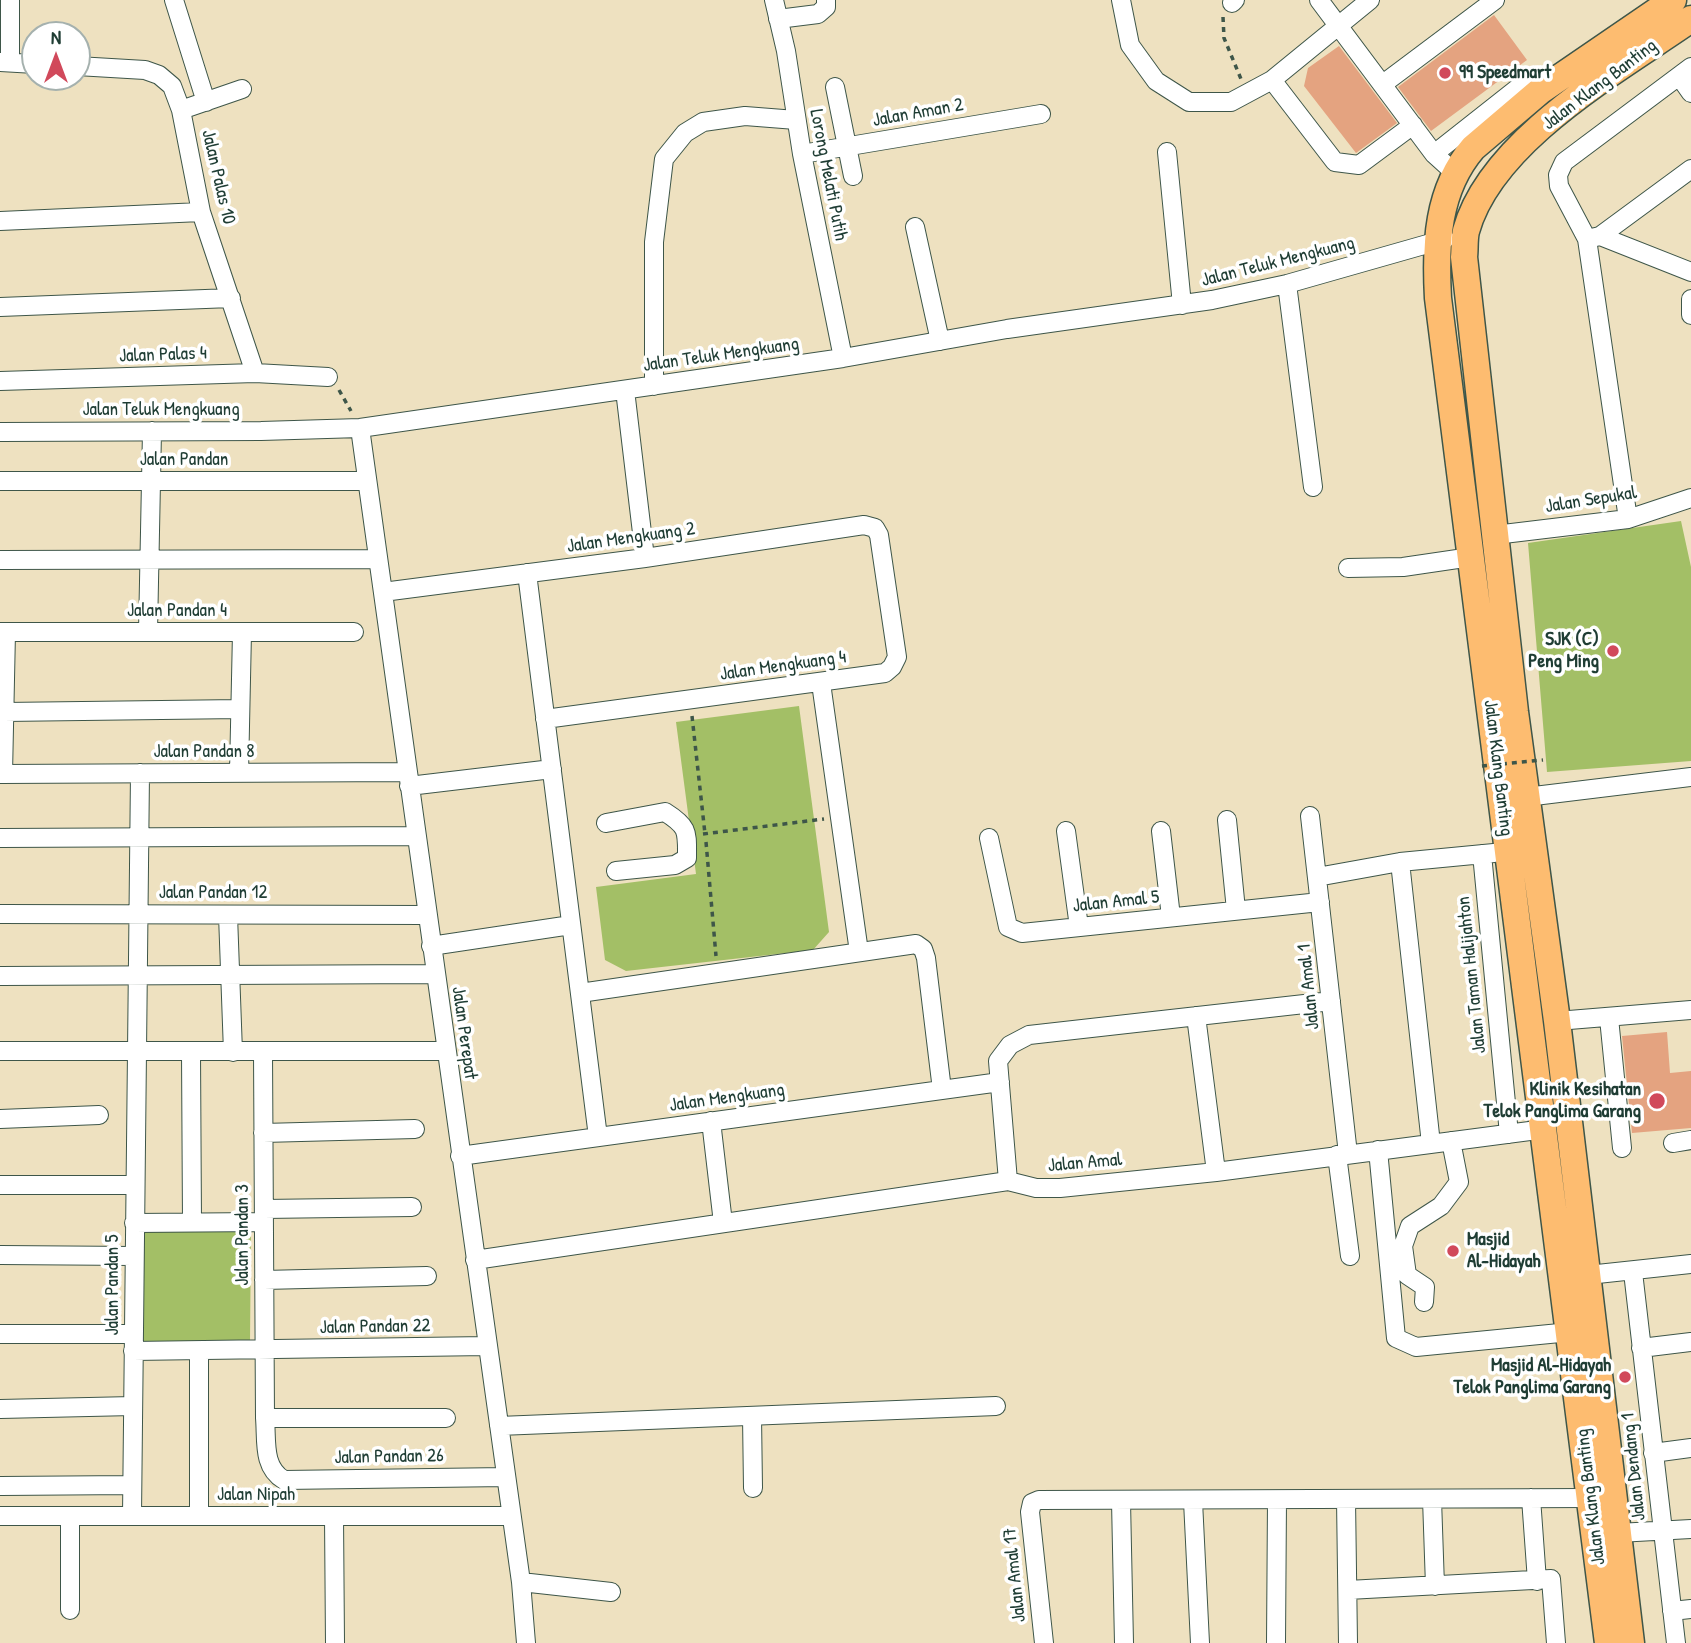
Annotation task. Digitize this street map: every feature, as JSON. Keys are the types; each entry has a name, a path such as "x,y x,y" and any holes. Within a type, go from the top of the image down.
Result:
{"highway":[{"name":"Jalan Klang Banting","path":"1608,1643 1438,298 1438,241 1442,207 1455,173 1473,148 1540,91 1673,0"},
{"name":"Jalan Klang Banting","path":"1631,1643 1557,1021 1526,797 1464,257 1465,234 1470,218 1501,167 1521,146 1562,108 1691,19"}],"street":[{"path":"5,62 10,0"},
{"path":"174,0 206,102"},
{"name":"Lorong Melati Putih","path":"774,0 786,51 802,154 843,358"},
{"path":"778,19 818,14 826,7 826,0"},
{"path":"1122,0 1130,45 1156,81 1189,102 1231,102 1272,80 1370,0"},
{"path":"1319,0 1434,154 1455,173"},
{"path":"1383,84 1495,0"},
{"name":"Jalan Palas 10","path":"91,67 145,70 159,75 172,86 181,110 201,212 255,373"},
{"path":"1628,519 1594,238 1559,186 1558,174 1564,162 1685,72 1691,93"},
{"path":"1272,80 1335,162 1359,165 1413,125"},
{"path":"1434,154 1524,83 1540,91"},
{"path":"835,87 853,176"},
{"path":"181,110 242,89"},
{"name":"Jalan Aman 2","path":"802,154 1041,114"},
{"path":"654,386 654,242 664,159 685,133 703,121 745,116 796,120"},
{"path":"1167,152 1182,305"},
{"path":"1594,238 1691,169"},
{"path":"0,220 201,212"},
{"path":"915,227 940,341"},
{"name":"Jalan Teluk Mengkuang","path":"0,432 360,428 843,358 1007,329 1182,305 1287,284 1465,234"},
{"path":"1594,238 1691,272"},
{"path":"1287,284 1312,487"},
{"path":"0,307 231,298"},
{"path":"1691,299 1691,315"},
{"name":"Jalan Palas 4","path":"0,381 255,373 328,377"},
{"path":"625,390 645,558"},
{"name":"Jalan Perepat","path":"360,428 512,1516 526,1643"},
{"path":"148,632 152,431"},
{"name":"Jalan Pandan","path":"0,481 367,481"},
{"name":"Jalan Sepukal","path":"1495,534 1628,519 1691,498"},
{"name":"Jalan Mengkuang 2","path":"383,592 645,558 864,525 875,528 879,535"},
{"name":"Jalan Mengkuang 4","path":"545,719 884,673 892,667 897,657 879,535"},
{"path":"1349,568 1403,567 1471,557"},
{"path":"0,560 378,559"},
{"path":"527,573 598,1137"},
{"path":"1,774 4,712 3,632"},
{"name":"Jalan Pandan 4","path":"3,632 354,632"},
{"path":"239,773 242,632"},
{"path":"821,683 859,952"},
{"path":"4,712 240,709"},
{"name":"Jalan Pandan 8","path":"1,774 239,773 408,779 552,769"},
{"name":"Jalan Pandan 5","path":"132,1516 140,773"},
{"path":"1526,797 1691,777"},
{"path":"606,823 665,812 696,834 687,859 675,865 616,871"},
{"name":"Jalan Amal 1","path":"1310,816 1331,1001 1350,1256"},
{"path":"1227,820 1236,910"},
{"path":"1066,831 1079,927"},
{"path":"1161,831 1171,917"},
{"path":"0,838 416,835"},
{"name":"Jalan Amal 5","path":"989,838 1008,927 1022,933 1320,902"},
{"path":"1317,877 1400,862 1508,852"},
{"name":"Jalan Taman Halijahton","path":"1482,854 1509,1134"},
{"path":"1400,862 1431,1144"},
{"name":"Jalan Pandan 12","path":"0,914 427,915"},
{"path":"228,915 233,1052"},
{"path":"431,946 571,925"},
{"path":"580,993 916,944 923,949 942,1090"},
{"path":"0,976 435,974"},
{"path":"1008,1181 998,1061 1010,1045 1029,1035 1331,1001"},
{"path":"1557,1021 1691,1010"},
{"path":"1196,1016 1216,1172"},
{"path":"1609,1018 1622,1148"},
{"path":"0,1051 445,1051"},
{"name":"Jalan Pandan 3","path":"263,1052 265,1418 268,1464 274,1474"},
{"path":"191,1053 192,1222"},
{"name":"Jalan Mengkuang","path":"460,1156 1000,1082"},
{"path":"0,1119 99,1115"},
{"path":"711,1121 723,1223"},
{"path":"263,1133 415,1129"},
{"name":"Jalan Amal","path":"475,1260 1008,1181 1036,1188 1060,1188 1216,1172 1545,1129"},
{"path":"1672,1143 1691,1140"},
{"path":"1424,1302 1425,1286 1407,1275 1403,1246 1410,1226 1441,1206 1459,1182 1451,1141"},
{"path":"1378,1150 1395,1338 1416,1348 1570,1332"},
{"path":"0,1185 134,1185"},
{"path":"134,1223 192,1222 412,1207"},
{"path":"0,1255 134,1256"},
{"path":"1588,1275 1691,1265"},
{"name":"Jalan Dendang 1","path":"1633,1272 1676,1643"},
{"path":"264,1280 427,1276"},
{"name":"Jalan Pandan 22","path":"0,1334 133,1343 199,1351 487,1346"},
{"path":"1642,1348 1691,1342"},
{"path":"199,1351 199,1516"},
{"path":"0,1409 133,1406"},
{"path":"499,1426 996,1406"},
{"path":"752,1416 753,1488"},
{"path":"265,1418 446,1418"},
{"path":"1653,1453 1691,1448"},
{"name":"Jalan Pandan 26","path":"274,1474 284,1479 506,1477"},
{"path":"0,1486 132,1486"},
{"path":"1531,1498 1537,1581"},
{"path":"1124,1643 1121,1501 1591,1498"},
{"path":"1346,1499 1348,1643"},
{"path":"1432,1499 1435,1586"},
{"name":"Jalan Amal 17","path":"1044,1643 1030,1512 1032,1503 1039,1500 1121,1501"},
{"path":"1194,1500 1200,1643"},
{"path":"1276,1643 1277,1500"},
{"name":"Jalan Nipah","path":"0,1516 512,1516"},
{"path":"70,1516 70,1610"},
{"path":"334,1516 335,1643"},
{"path":"1618,1533 1691,1529"},
{"path":"1349,1590 1551,1579 1556,1643"},
{"path":"521,1582 611,1591"},
{"path":"1672,1611 1691,1609"}],"path":[{"path":"1233,1 1222,19 1224,38 1248,93"},
{"path":"328,377 340,391 360,428"},
{"path":"690,700 696,834 718,972"},
{"path":"1482,766 1543,760"},
{"path":"696,834 840,817"}],"green space":[{"name":"SJK (C) Peng Ming","path":"1681,521 1691,567 1691,761 1547,772 1528,543"},
{"path":"799,706 829,932 813,950 626,971 605,960 596,887 696,874 676,722"},
{"path":"142,1228 251,1228 250,1342 142,1342"}],"building":[{"path":"1494,15 1527,60 1431,131 1398,87"},
{"path":"1339,46 1397,123 1356,153 1304,86 1308,68"},
{"name":"Klinik Kesihatan Telok Panglima Garang","path":"1667,1032 1670,1073 1691,1071 1691,1128 1632,1133 1622,1036"}],"place":[{"name":"99 Speedmart","path":"1445,73"},
{"name":"SJK (C) Peng Ming","path":"1613,651"},
{"name":"Klinik Kesihatan Telok Panglima Garang","path":"1657,1101"},
{"name":"Masjid Al-Hidayah","path":"1453,1251"},
{"name":"Masjid Al-Hidayah Telok Panglima Garang","path":"1625,1377"}]}
